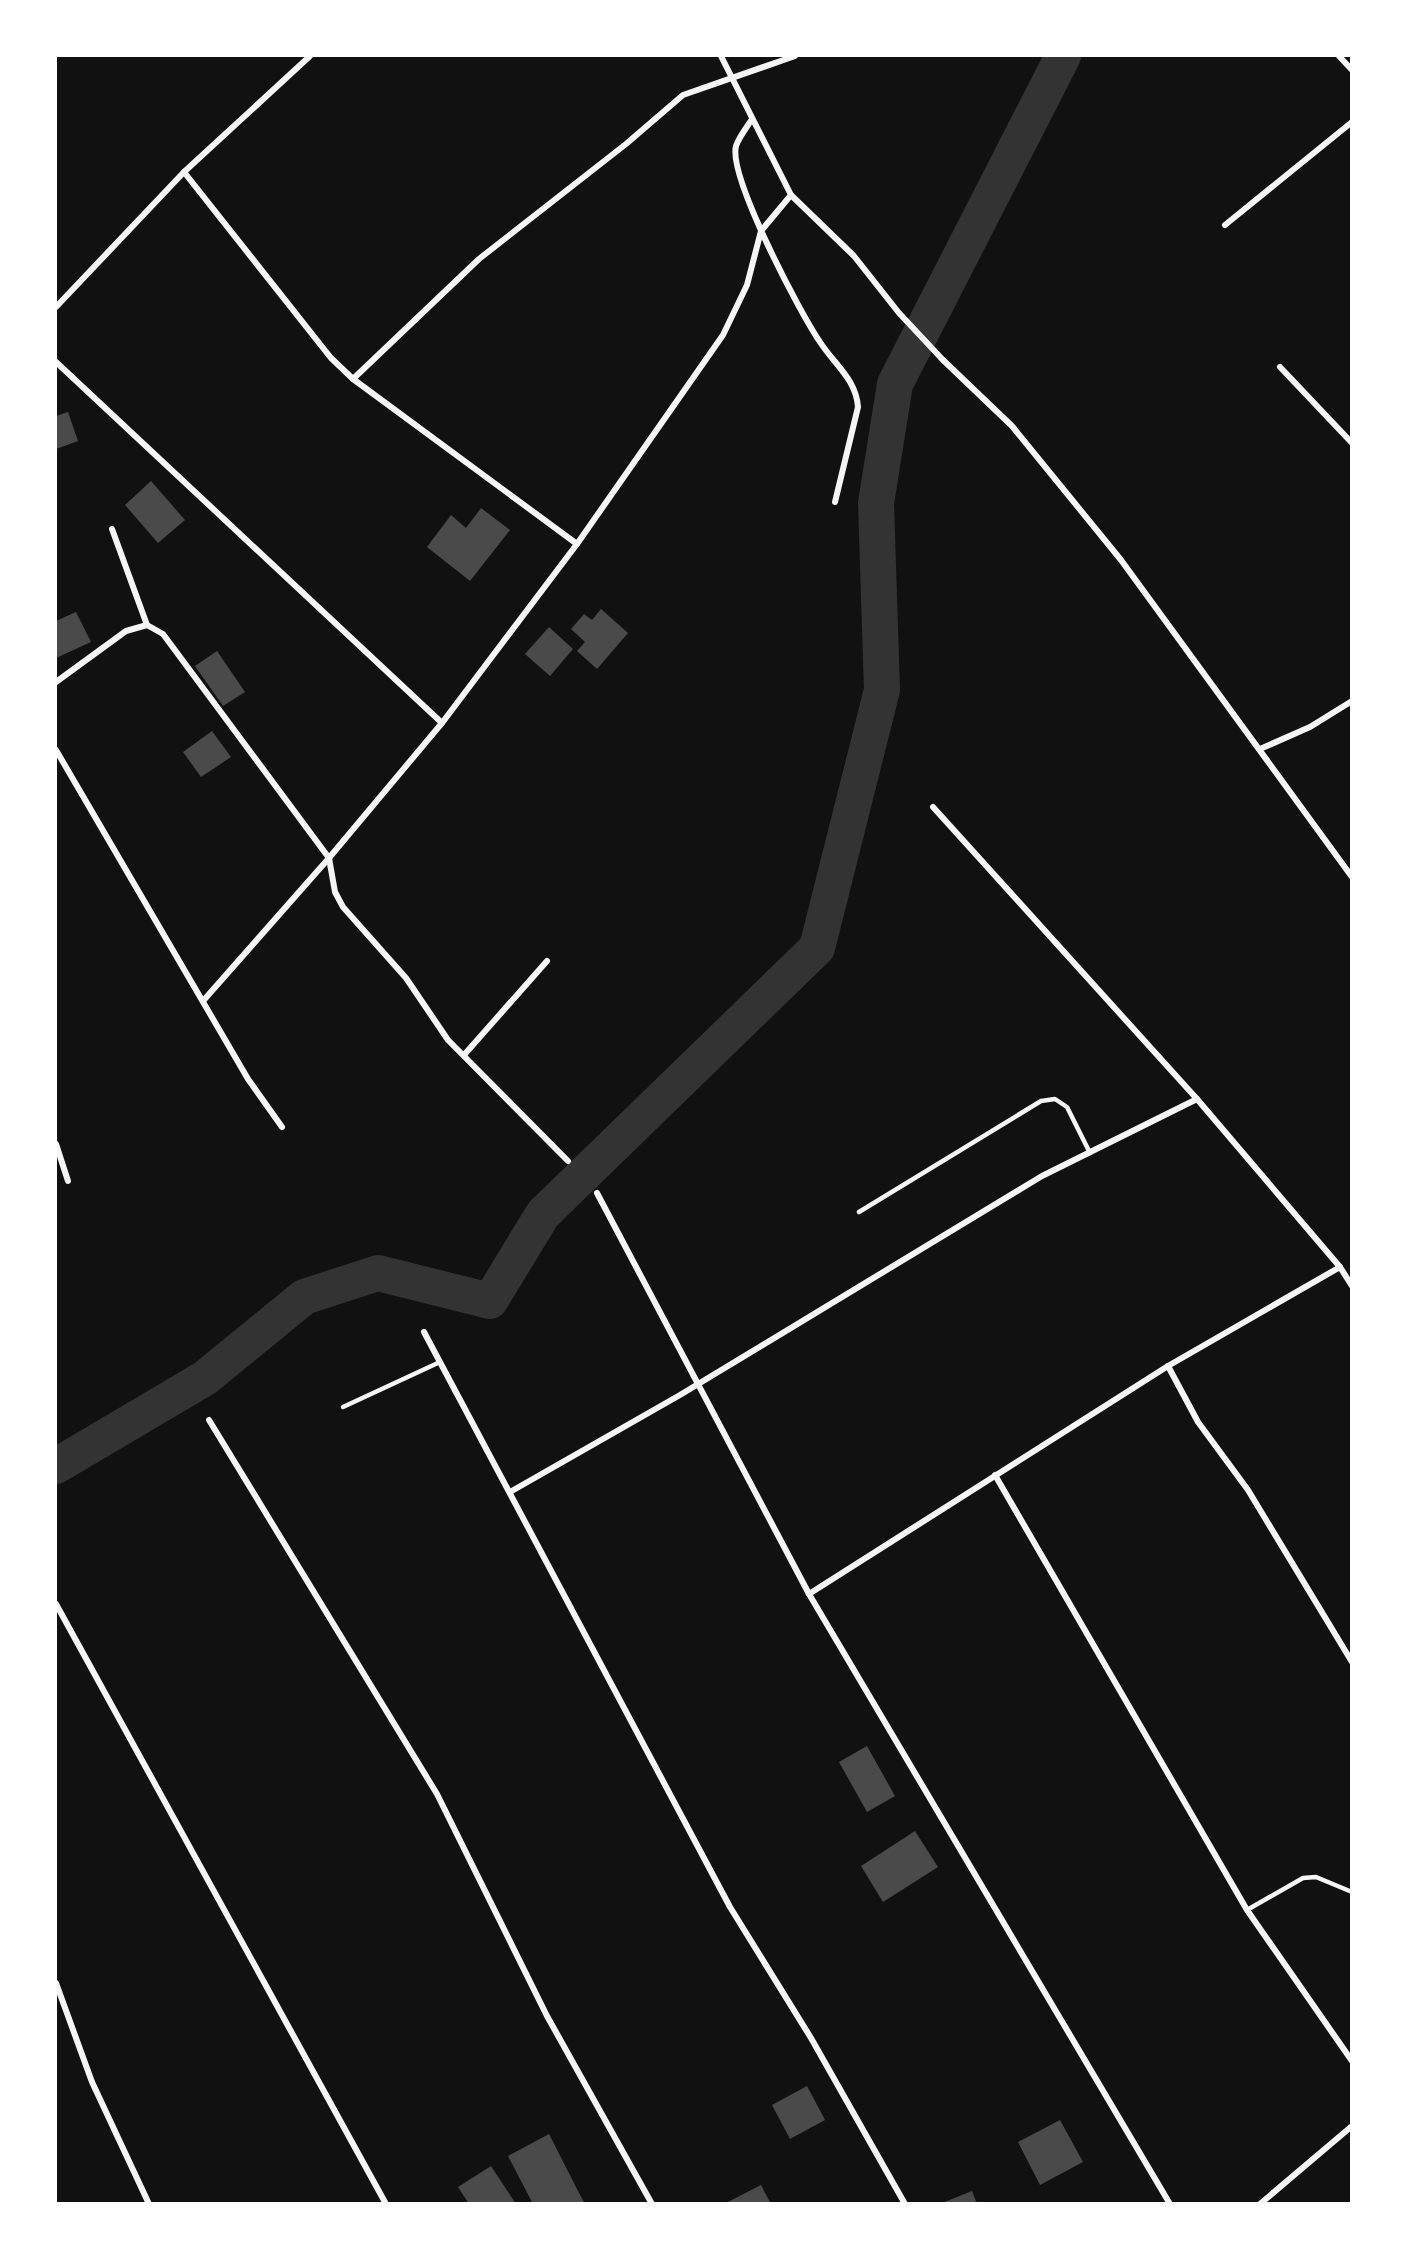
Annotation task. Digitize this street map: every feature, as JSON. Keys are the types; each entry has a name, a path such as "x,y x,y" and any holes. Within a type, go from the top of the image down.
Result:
{"street":[{"path":"56,307 184,172 310,56"},
{"path":"721,56 791,195 854,256 899,313 943,360 1012,426 1114,551 1352,877"},
{"path":"353,379 480,259 626,144 683,95 795,56"},
{"path":"1339,56 1352,70"},
{"path":"752,119 736,147 737,165 761,231 820,342 857,392 858,407 835,502"},
{"path":"1225,225 1352,122"},
{"path":"184,172 307,332 353,379 577,544"},
{"path":"203,1001 329,858 442,723 577,544 723,335 747,285 761,231 791,195"},
{"path":"56,362 442,723"},
{"path":"1280,367 1352,443"},
{"path":"112,529 147,625 163,634 329,858 335,892 343,907 406,978 432,1019 464,1056 568,1161"},
{"path":"56,682 126,631 147,625"},
{"path":"1260,749 1310,727 1352,701"},
{"path":"56,750 248,1079 282,1127"},
{"path":"933,807 1197,1099 1340,1267 1352,1286"},
{"path":"464,1056 547,961"},
{"path":"510,1492 697,1384 1042,1176 1197,1099"},
{"path":"56,1144 68,1181"},
{"path":"597,1193 809,1594 1168,2203"},
{"path":"809,1594 1168,1366 1340,1267"},
{"path":"424,1332 730,1907 812,2038 905,2204"},
{"path":"1168,1366 1198,1422 1248,1490 1352,1662"},
{"path":"209,1420 437,1794 547,2016 652,2204"},
{"path":"994,1475 1247,1910 1352,2061"},
{"path":"56,1604 386,2204"},
{"path":"56,1983 92,2082 149,2204"},
{"path":"1260,2204 1352,2126"}],"lane":[{"path":"860,1212 1041,1101 1055,1099 1067,1107 1090,1153"},
{"path":"343,1407 440,1362"},
{"path":"1247,1910 1303,1878 1316,1877 1352,1892"}],"building":[{"path":"68,412 78,441 56,449 56,416"},
{"path":"151,481 185,520 158,543 125,505"},
{"path":"481,508 510,530 470,581 427,547 451,515 466,528"},
{"path":"601,609 628,633 597,669 577,651 585,642 571,629 584,614 592,620"},
{"path":"76,612 91,642 56,658 56,621"},
{"path":"549,627 573,649 550,676 525,654"},
{"path":"217,651 245,692 223,706 195,666"},
{"path":"212,731 231,757 201,777 183,752"},
{"path":"867,1746 895,1796 867,1812 839,1762"},
{"path":"915,1831 938,1867 883,1902 861,1866"},
{"path":"807,2086 825,2120 790,2139 772,2105"},
{"path":"1060,2120 1083,2162 1040,2185 1018,2142"},
{"path":"549,2134 585,2204 533,2204 508,2156"},
{"path":"491,2166 516,2204 469,2204 458,2187"},
{"path":"761,2185 771,2204 724,2204"},
{"path":"972,2191 977,2204 942,2204 942,2203"}],"waterway":[{"path":"56,1466 205,1378 304,1297 378,1273 490,1301 543,1214 817,948 882,690 876,503 895,384 1063,56"}]}
